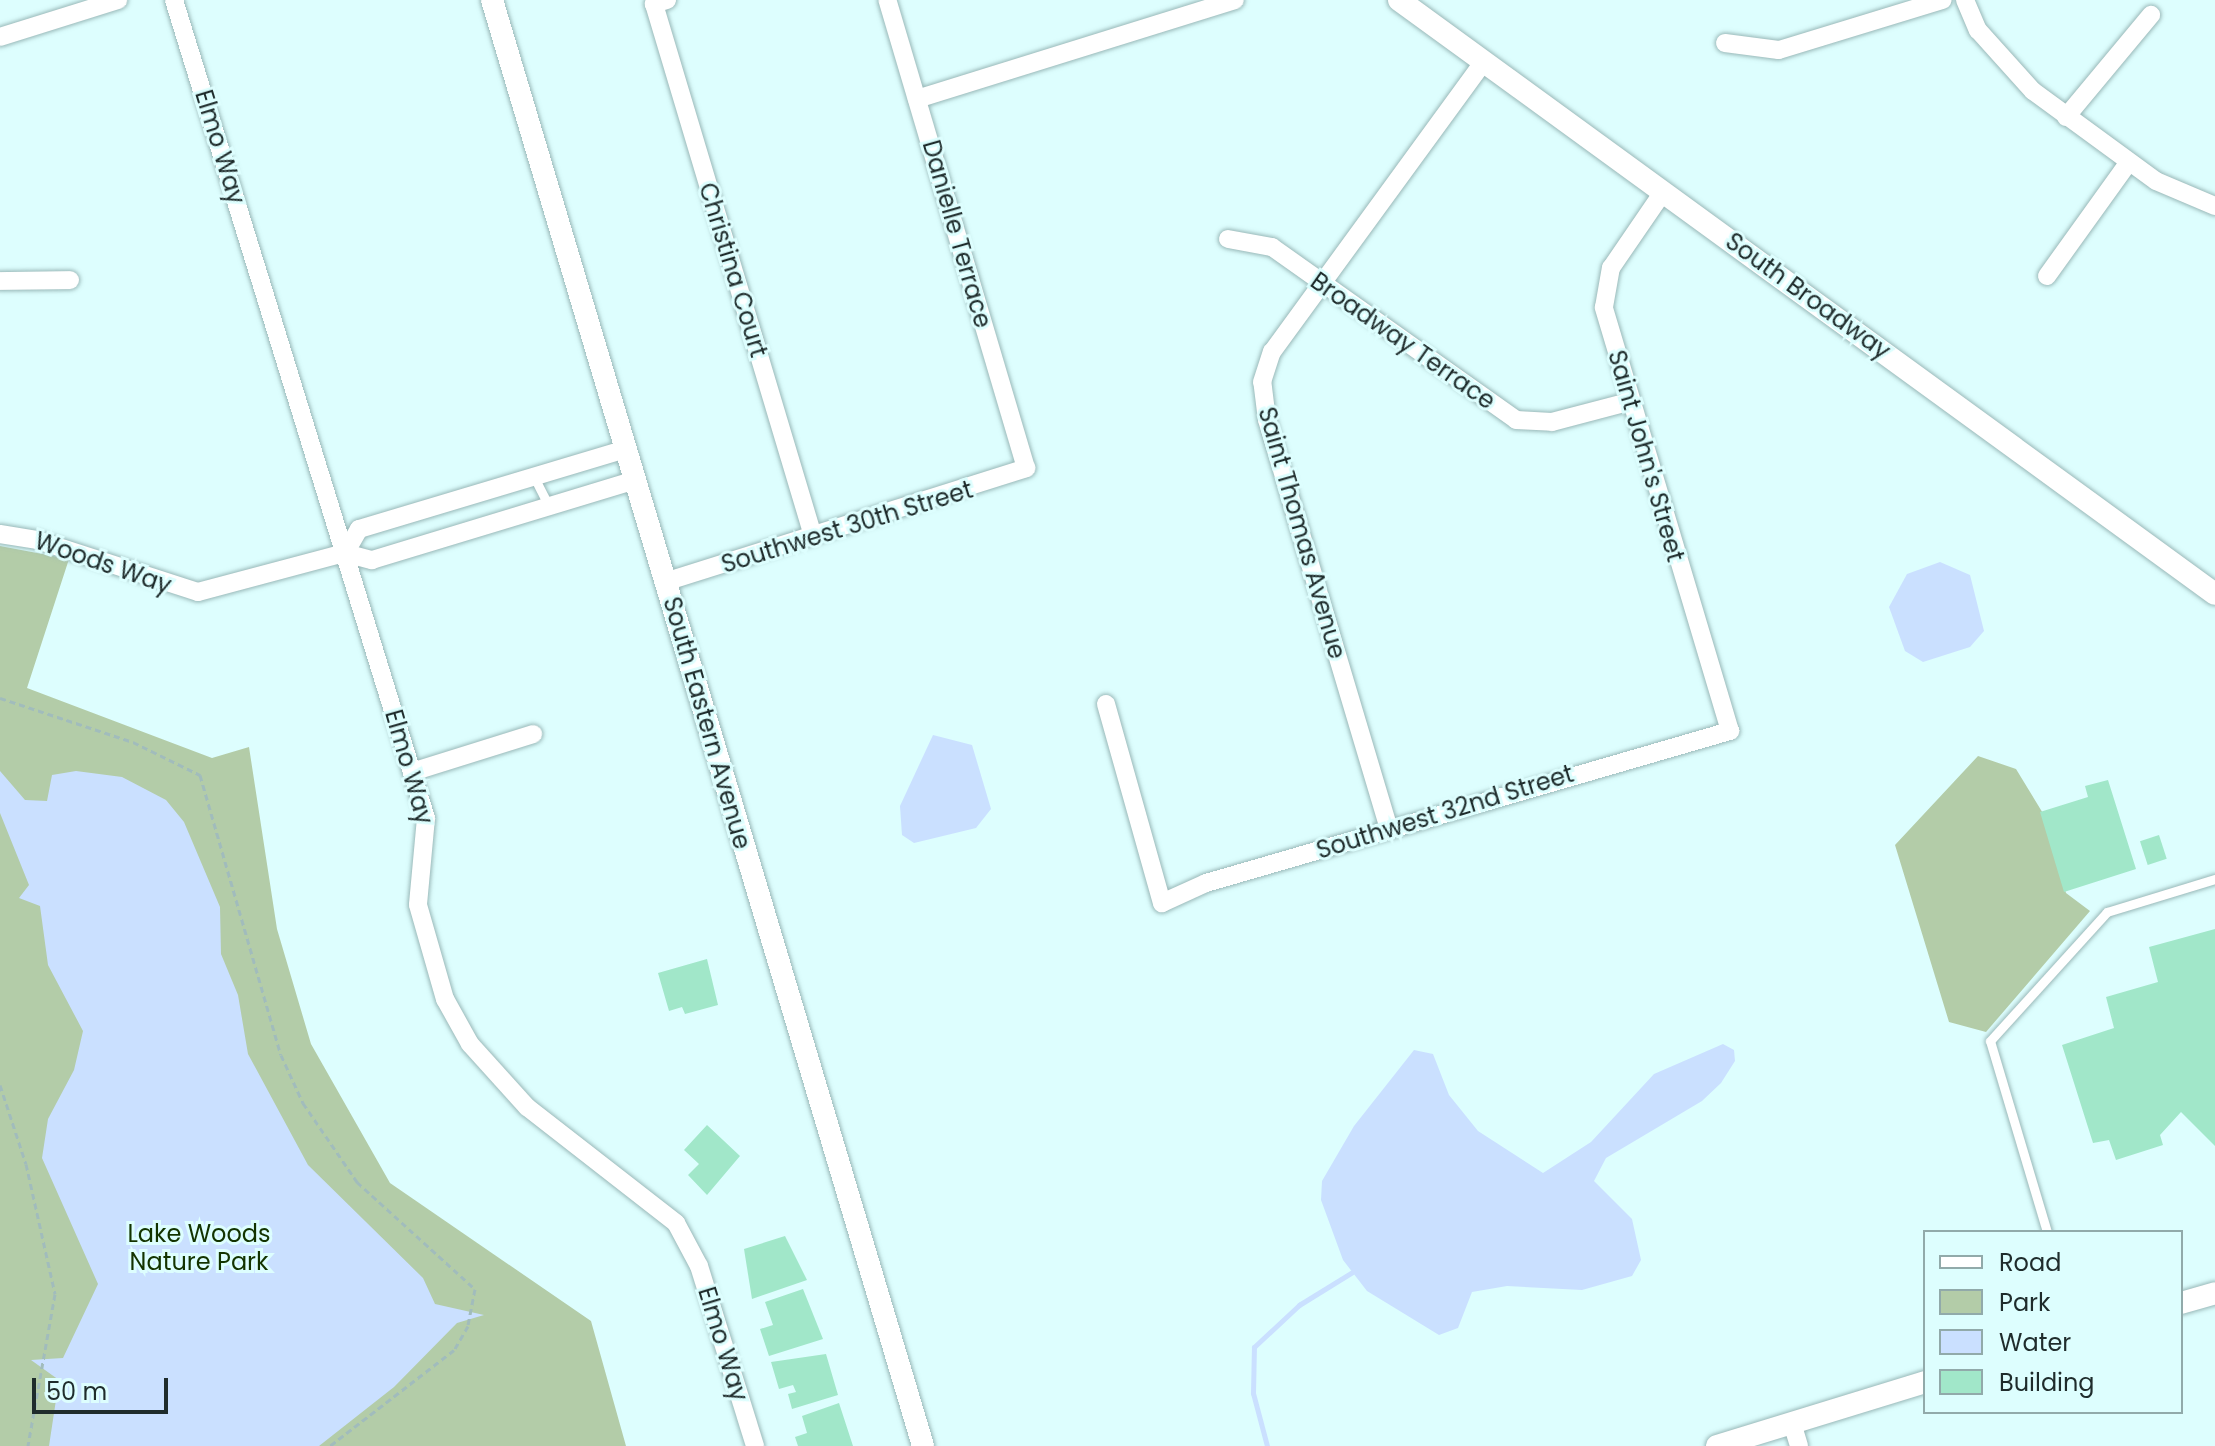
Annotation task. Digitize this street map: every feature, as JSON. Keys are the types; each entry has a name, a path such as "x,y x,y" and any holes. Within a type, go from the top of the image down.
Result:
{"street":[{"path":"0,37 118,0"},
{"name":"Elmo Way","path":"174,0 429,834 418,892 422,931 452,1014 527,1107 676,1223 699,1266 755,1446"},
{"name":"South Eastern Avenue","path":"492,0 923,1446"},
{"name":"Danielle Terrace","path":"887,0 1026,468"},
{"path":"917,99 1235,0"},
{"path":"1725,43 1779,50 1943,0"},
{"path":"1965,0 2006,66 2066,117 2156,181 2215,206"},
{"name":"South Broadway","path":"1404,1 1663,192 2212,587"},
{"name":"Christina Court","path":"661,2 813,536"},
{"path":"2066,117 2151,15"},
{"name":"Saint Thomas Avenue","path":"1389,829 1263,398 1272,352 1484,61"},
{"path":"2047,276 2129,162"},
{"name":"Saint John's Street","path":"1663,192 1622,247 1605,286 1604,307 1628,402 1730,731"},
{"name":"Broadway Terrace","path":"1228,239 1272,247 1516,420 1552,422 1628,402"},
{"path":"0,281 70,280"},
{"path":"345,553 359,529 626,449"},
{"name":"Southwest 30th Street","path":"665,582 1026,468"},
{"name":"Woods Way","path":"0,534 37,540 198,592 345,553 372,560 635,480"},
{"name":"Southwest 32nd Street","path":"1106,704 1162,903 1206,883 1730,731"},
{"path":"412,772 533,734"},
{"path":"2183,1302 2215,1293"},
{"path":"1717,1446 1923,1383"},
{"path":"1792,1423 1799,1446"}],"lane":[{"path":"534,477 549,506"},
{"path":"2046,1230 1990,1041 2107,912 2215,879"}],"path":[{"path":"0,698 133,742 200,775 295,1087 357,1182 416,1242 472,1284 477,1298 468,1326 454,1350 330,1446"},
{"path":"0,1085 53,1283 28,1446"}],"green space":[{"name":"Lake Woods Nature Park","path":"0,546 69,559 27,688 212,758 249,747 277,929 311,1044 390,1183 591,1321 626,1446 0,1446"},
{"path":"1978,756 2016,769 2044,815 2066,893 2090,911 1986,1032 1949,1022 1895,845"}],"water":[{"path":"1940,562 1970,575 1984,631 1970,647 1923,662 1905,651 1889,607 1907,574"},
{"path":"933,735 972,745 991,809 976,828 914,843 902,835 900,806"},
{"path":"0,771 25,800 47,801 52,775 76,771 122,777 166,800 184,822 220,907 221,954 238,995 248,1054 308,1165 423,1278 435,1304 484,1315 457,1323 394,1387 319,1446 49,1446 59,1380 31,1360 63,1358 98,1284 42,1158 48,1119 74,1070 83,1031 48,965 40,906 19,898 29,885 0,813"},
{"path":"1723,1044 1734,1050 1735,1061 1721,1083 1702,1101 1606,1158 1594,1181 1632,1219 1641,1260 1632,1276 1582,1290 1507,1286 1472,1292 1458,1328 1439,1335 1367,1291 1343,1260 1321,1200 1322,1181 1354,1126 1414,1050 1433,1054 1449,1095 1478,1131 1543,1173 1591,1142 1654,1074"}],"building":[{"path":"2108,780 2136,869 2064,892 2040,812 2088,797 2085,786"},
{"path":"2159,835 2167,859 2148,865 2140,841"},
{"path":"2215,929 2215,1146 2181,1112 2160,1135 2163,1145 2116,1160 2109,1140 2093,1143 2062,1045 2114,1028 2106,997 2158,982 2149,947"},
{"path":"707,959 718,1005 685,1014 682,1007 669,1011 658,973"},
{"path":"707,1125 740,1156 707,1195 688,1175 699,1164 684,1150"},
{"path":"785,1236 807,1280 752,1299 744,1249"},
{"path":"803,1289 823,1339 769,1356 760,1329 773,1325 765,1302"},
{"path":"826,1354 838,1395 792,1409 788,1394 796,1392 793,1385 779,1389 771,1362"},
{"path":"839,1403 853,1446 798,1446 795,1437 807,1433 802,1416"}],"waterway":[{"path":"1267,1446 1253,1393 1254,1347 1299,1305 1354,1271"}]}
